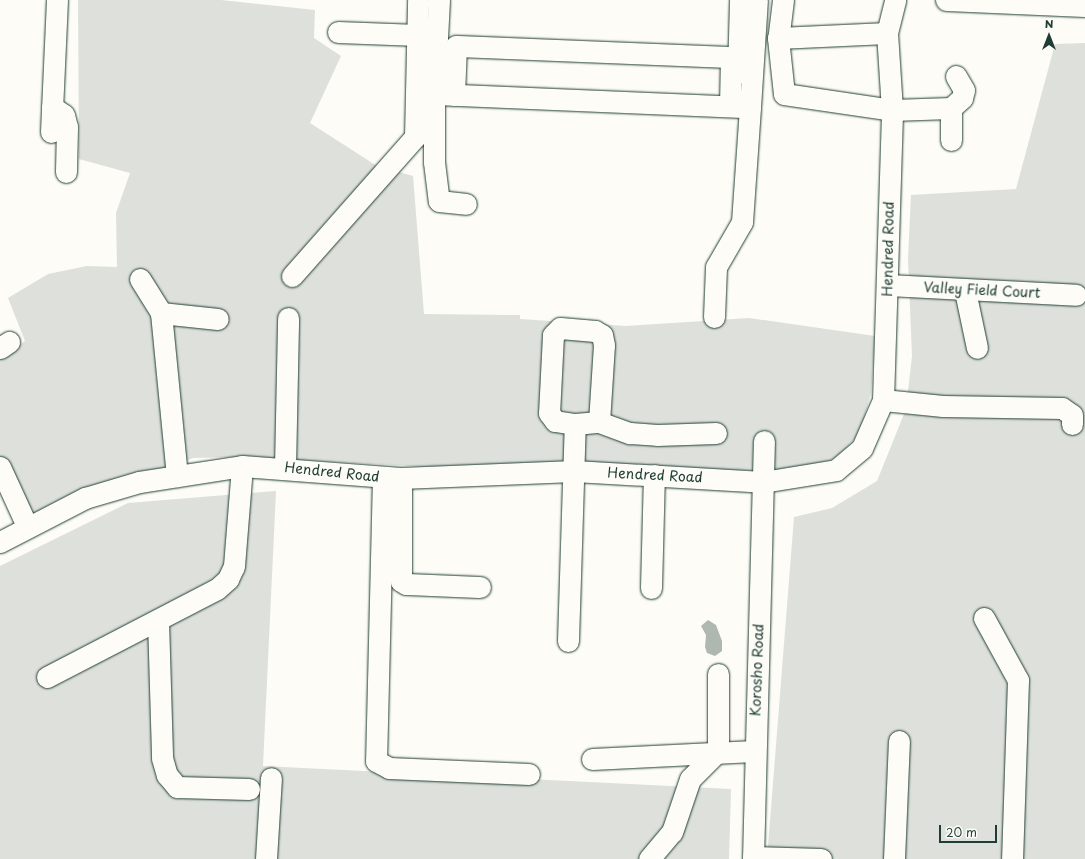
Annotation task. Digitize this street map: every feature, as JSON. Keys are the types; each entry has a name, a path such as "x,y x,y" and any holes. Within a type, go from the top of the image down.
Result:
{"main road":[{"path":"947,0 1031,2 1085,6"}],"street":[{"path":"51,132 57,0"},
{"path":"292,276 415,137 418,0"},
{"path":"439,0 447,46 444,94 434,162 439,201 466,204"},
{"path":"714,317 716,267 742,222 739,106 741,57 740,0"},
{"path":"741,57 757,0"},
{"path":"783,0 778,38 784,94 892,110 951,108 962,98 964,90 956,76"},
{"name":"Hendred Road","path":"0,542 27,526 85,498 139,482 242,466 286,467 392,478 574,471 763,482 836,470 850,461 862,448 883,400 888,285 892,110 887,33 895,0"},
{"path":"338,32 418,36"},
{"path":"778,38 887,33"},
{"path":"447,46 741,57"},
{"path":"444,94 739,106"},
{"path":"52,107 64,115 67,127 66,172"},
{"path":"951,108 952,140"},
{"path":"140,279 161,313 177,476"},
{"name":"Valley Field Court","path":"888,285 964,291 1076,295"},
{"path":"964,291 977,348"},
{"path":"161,313 218,318"},
{"path":"286,467 288,318"},
{"path":"599,422 602,335 595,331 560,328 553,335 549,412 555,421 575,424 599,422 630,433 656,435 716,433"},
{"path":"883,400 943,406 1062,408 1072,415 1072,424"},
{"path":"568,641 575,424"},
{"name":"Korosho Road","path":"753,858 754,751 764,441"},
{"path":"47,677 217,589 228,579 234,566 242,466"},
{"path":"0,467 27,526"},
{"path":"651,588 654,475"},
{"path":"392,478 401,581 406,584 480,587"},
{"path":"392,478 376,760 389,768 529,774"},
{"path":"984,618 1018,680 1012,859"},
{"path":"158,620 162,758 167,775 177,787 249,789"},
{"path":"649,859 672,832 690,779 718,750 718,674"},
{"path":"894,859 899,742"},
{"path":"592,759 718,750 754,751"},
{"path":"266,859 271,778"},
{"path":"753,858 821,859"}],"shaded area":[{"path":"78,0 221,0 315,10 314,38 341,56 310,123 377,166 413,176 424,314 520,315 520,319 626,326 749,318 875,336 871,393 860,433 839,456 818,466 781,471 429,467 240,457 193,458 15,522 0,468 0,358 25,341 8,298 48,274 87,266 117,267 116,213 130,173 79,159"},
{"path":"1085,43 1085,859 767,859 794,517 832,508 877,481 906,409 912,356 908,259 911,195 1016,189 1055,44"},
{"path":"276,491 263,766 731,789 729,859 0,859 0,566 128,503"},
{"path":"708,620 716,625 722,641 722,651 715,656 707,653 705,647 706,635 701,626"}]}
